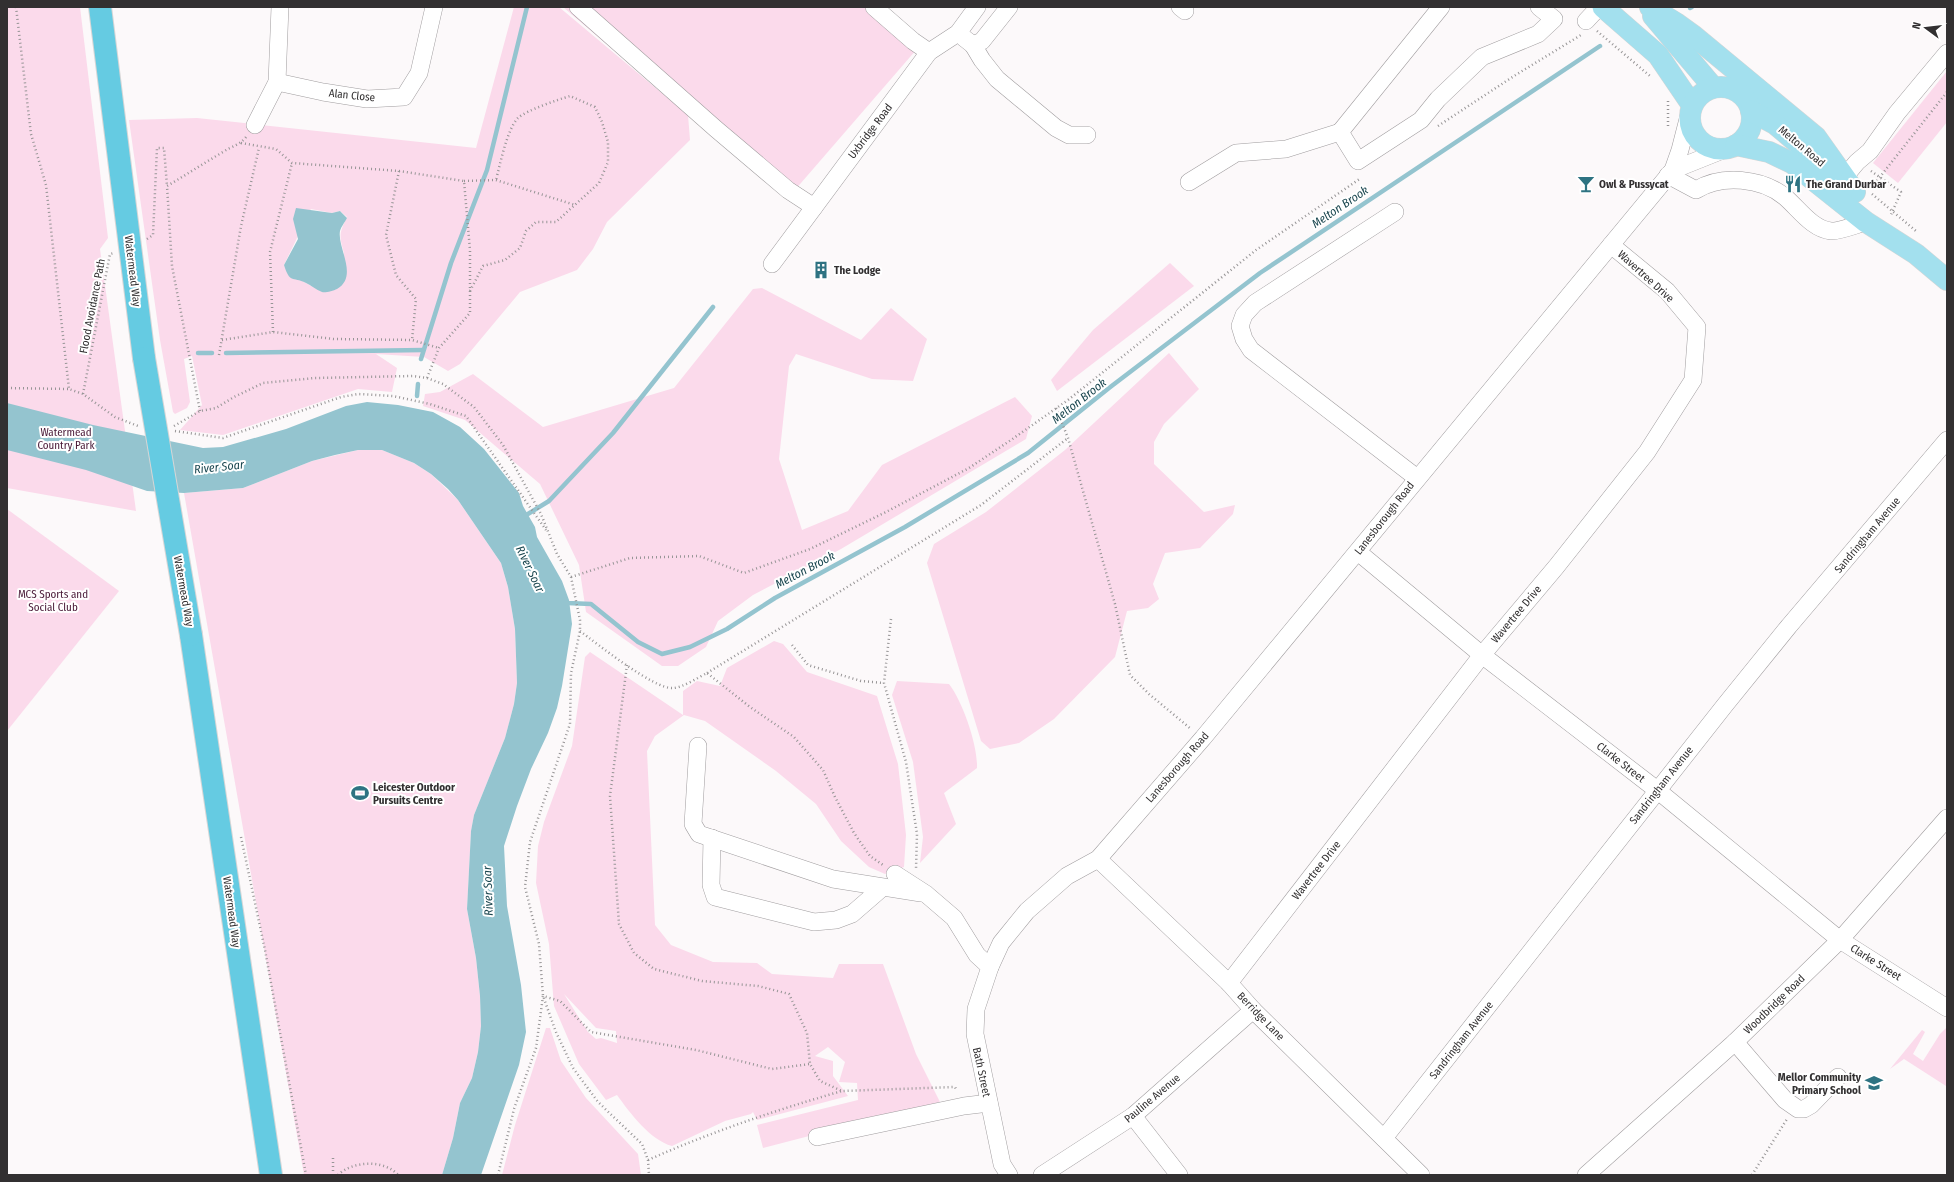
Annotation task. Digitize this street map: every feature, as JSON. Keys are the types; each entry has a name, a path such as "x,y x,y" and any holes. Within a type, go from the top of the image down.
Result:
{"highway":[{"name":"Watermead Way","path":"100,7 144,358 191,635 271,1175"}],"main road":[{"path":"1603,7 1658,55 1690,110"},
{"path":"1646,7 1713,87"},
{"path":"1650,7 1694,36 1816,137 1847,183"},
{"path":"1713,87 1726,87 1741,94 1748,102 1752,121 1749,132 1732,147 1719,149 1702,143 1695,136 1690,126 1690,110 1697,97 1713,87"},
{"name":"Melton Road","path":"1751,111 1775,124 1847,183 1888,221 1916,254"},
{"name":"Melton Road","path":"1732,147 1769,152 1792,163 1866,222 1916,254 1947,280"}],"street":[{"path":"255,125 276,82 280,7"},
{"name":"Alan Close","path":"276,82 367,99 404,97 419,73 434,7"},
{"path":"578,7 716,129 788,190 814,207"},
{"path":"874,7 913,41 929,52"},
{"name":"Uxbridge Road","path":"772,264 929,52 958,33 977,7"},
{"path":"973,45 982,41 1009,7"},
{"path":"1189,182 1236,153 1286,149 1340,132 1441,7"},
{"path":"1340,132 1358,161 1421,120 1438,99 1482,57 1538,34 1554,19 1539,7"},
{"path":"1589,27 1599,7"},
{"path":"958,33 973,45 982,60 997,79 1060,131 1069,135 1087,135"},
{"path":"1847,183 1897,114 1947,53"},
{"name":"Lanesborough Road","path":"1098,859 1358,552 1417,478 1670,173 1680,150 1690,110"},
{"name":"Lanesborough Road","path":"1670,173 1732,147"},
{"path":"1670,173 1696,190 1706,184 1728,181 1751,181 1784,196 1816,226 1832,232 1866,222"},
{"path":"1395,212 1255,303 1244,315 1240,326 1244,339 1252,350 1417,478"},
{"name":"Wavertree Drive","path":"1229,983 1482,655 1556,567 1647,452 1693,380 1697,327 1667,291 1611,244"},
{"name":"Sandringham Avenue","path":"1384,1138 1657,790 1789,626 1947,440"},
{"name":"Clarke Street","path":"1358,552 1482,655 1657,790 1840,940 1947,1008"},
{"path":"698,746 693,824 699,834 833,879 882,888 920,890"},
{"name":"Woodbridge Road","path":"1586,1175 1735,1042 1840,940 1947,818"},
{"path":"712,838 711,885 715,898 814,922 836,920 852,914 882,888"},
{"name":"Berridge Lane","path":"1098,859 1229,983 1253,1010 1421,1175"},
{"name":"Bath Street","path":"1009,1175 1002,1164 975,1034 976,1009 990,967 1001,943 1027,911 1067,876 1098,859"},
{"path":"895,874 920,890 954,918 977,955 990,967"},
{"name":"Pauline Avenue","path":"1042,1175 1133,1116 1253,1010"},
{"path":"1735,1042 1785,1100 1794,1108 1804,1109 1811,1105 1838,1078"},
{"path":"817,1137 964,1106 989,1103"},
{"path":"1133,1116 1179,1175"}],"path":[{"path":"16,7 31,134 46,185 69,389"},
{"path":"1436,127 1589,27 1650,77"},
{"path":"1917,231 1868,192 1947,92"},
{"path":"469,293 483,266 505,260 520,248 526,231 536,222 556,222 599,183 608,162 608,142 602,122 595,107 570,96 548,103 518,118 508,136 496,180"},
{"path":"200,411 172,266 166,186 189,174 225,150 241,143 255,125"},
{"path":"241,143 259,148 276,149 292,163 399,171 464,181 496,180 575,205"},
{"name":"Flood Avoidance Path","path":"83,394 110,254 130,249 153,235 158,148 164,148 166,186"},
{"path":"219,355 241,226 259,148"},
{"path":"273,332 270,252 292,163"},
{"path":"399,171 386,235 396,276 416,298 412,340"},
{"path":"571,577 630,558 700,556 744,573 803,552 886,512 969,468 1056,408 1256,250 1365,175"},
{"path":"427,378 439,348 470,314 470,250 464,181"},
{"path":"222,340 273,332 334,339 412,340 439,348"},
{"path":"498,1175 514,1109 536,1048 543,996 539,944 525,887 530,842 570,724 571,673 580,631 580,620 571,577 557,554 551,537 541,514 503,445 474,407 442,384 427,378 413,376 315,378 263,383 234,396 216,408 200,411 170,428 176,432 223,438 341,397 358,394 393,396 430,404 466,416 551,537"},
{"path":"7,388 69,389 83,394 115,417 134,425 141,426"},
{"path":"1056,408 1068,438 1115,604 1130,675 1149,694 1202,738"},
{"path":"580,631 627,665 660,685 673,688 707,673 981,505 1068,438"},
{"path":"891,619 884,683 906,762 917,834 920,890"},
{"path":"792,645 808,665 861,681 884,683"},
{"path":"627,665 610,796 619,924 634,953 654,969 702,981 758,986 788,994 807,1033 810,1064 820,1081 842,1091"},
{"path":"707,673 750,707 794,737 824,770 835,798 854,833 870,856 895,874"},
{"path":"219,825 241,837 266,958 306,1175"},
{"path":"543,996 560,1001 591,1032 696,1050 772,1069 810,1064"},
{"path":"543,996 556,1032 573,1068 598,1102 642,1144 648,1160 649,1175"},
{"path":"648,1160 714,1132 784,1107 842,1091 955,1087 964,1106"},
{"path":"1752,1175 1794,1108"},
{"path":"332,1175 333,1157"},
{"path":"338,1175 344,1170 359,1164 381,1164 395,1171 398,1175"}],"green space":[{"name":"Watermead Country Park","path":"7,7 80,7 108,238 100,249 136,511 7,488"},
{"path":"514,7 559,7 688,115 690,140 607,222 593,249 577,270 520,292 460,364 448,371 424,357 376,354 397,368 392,392 358,389 223,435 180,430 202,405 192,356 184,359 190,402 187,408 175,414 173,412 160,340 129,120 197,118 476,148","holes":["311,209 332,213 340,211 347,217 342,227 341,235 344,253 323,292 304,282 284,265"]},
{"path":"563,7 883,7 923,42 788,198"},
{"path":"1947,71 1947,122 1898,183 1873,163"},
{"path":"1170,263 1194,286 1057,391 1051,380 1093,330"},
{"path":"762,288 861,340 891,308 927,339 913,381 872,379 796,354 789,366 779,459 802,530 848,511 882,465 1015,397 1032,416 1026,439 841,549 753,595 718,621 706,647 678,666 662,666 586,612 579,565 540,484 465,420 423,406 425,394 440,392 473,374 543,427 674,388 753,289"},
{"path":"1169,353 1199,389 1164,424 1154,442 1154,464 1204,512 1235,505 1233,514 1200,548 1165,553 1153,584 1159,599 1148,608 1127,611 1115,657 1054,719 1019,743 990,749 981,741 927,563 934,544 986,512 1065,450"},
{"name":"Leicester Outdoor Pursuits Centre","path":"358,450 382,450 414,463 431,474 458,500 501,563 508,587 515,629 517,683 514,704 505,738 474,815 471,831 467,909 476,958 480,996 481,1026 478,1052 472,1078 460,1103 453,1138 442,1175 304,1175 184,493 243,488 312,461"},
{"name":"MCS Sports and Social Club","path":"7,509 119,591 7,731"},
{"path":"774,641 783,644 807,672 877,696 898,764 906,835 904,867 885,874 869,867 841,841 816,804 776,771 705,721 684,715 655,736 647,751 655,925 671,945 713,962 757,963 772,974 833,978 839,964 883,964 916,1054 940,1102 763,1148 757,1125 858,1100 857,1083 839,1082 845,1062 828,1047 815,1056 833,1061 833,1076 848,1096 757,1120 753,1112 751,1114 725,1121 672,1146 664,1143 648,1132 617,1095 606,1100 579,1064 554,1006 549,944 536,883 538,846 544,822 572,746 585,657 590,652 683,715 683,691 697,681 720,686 727,668","holes":["564,994 596,1028 616,1031 617,1043 601,1038 596,1039 588,1032"]},
{"path":"897,681 949,684 969,724 977,759 977,768 944,793 956,824 920,863 923,837 913,762 892,695"},
{"path":"1947,1027 1946,1086 1904,1059 1890,1069 1922,1030 1925,1032 1913,1054 1923,1061 1940,1034"},
{"path":"546,1028 550,1028 561,1061 586,1098 638,1154 641,1175 502,1175 515,1125"}],"water":[{"path":"296,208 332,213 340,211 347,218 340,231 341,245 347,269 346,277 337,289 329,292 322,292 288,275 284,265 298,239 293,219"},
{"name":"River Soar","path":"367,402 398,405 433,412 460,427 484,449 519,493 523,506 535,527 537,537 562,581 569,600 572,624 557,708 548,733 531,769 504,846 507,906 521,985 526,1032 519,1065 481,1175 442,1175 453,1138 460,1103 472,1078 478,1052 481,1026 480,996 476,958 467,909 471,831 474,815 505,738 514,704 517,683 515,629 508,587 501,563 458,500 448,489 431,474 414,463 382,450 358,450 312,461 243,488 184,493 147,491 86,470 7,450 7,403 93,425 203,448 223,447 286,429 346,406"}],"waterway":[{"path":"421,359 451,263 487,170 527,7"},
{"name":"Melton Brook","path":"563,602 591,604 638,642 662,654 690,647 727,629 775,598 905,527 1028,453 1109,388 1260,273 1600,46"},
{"path":"523,517 549,501 613,433 713,307"},
{"path":"226,353 423,350"},
{"path":"198,353 212,353"},
{"path":"417,396 418,384"}],"place":[{"name":"Owl & Pussycat","path":"1586,184"},
{"name":"The Grand Durbar","path":"1793,184"},
{"name":"The Lodge","path":"821,270"},
{"name":"Leicester Outdoor Pursuits Centre","path":"360,793"},
{"name":"Mellor Community Primary School","path":"1874,1083"}]}
